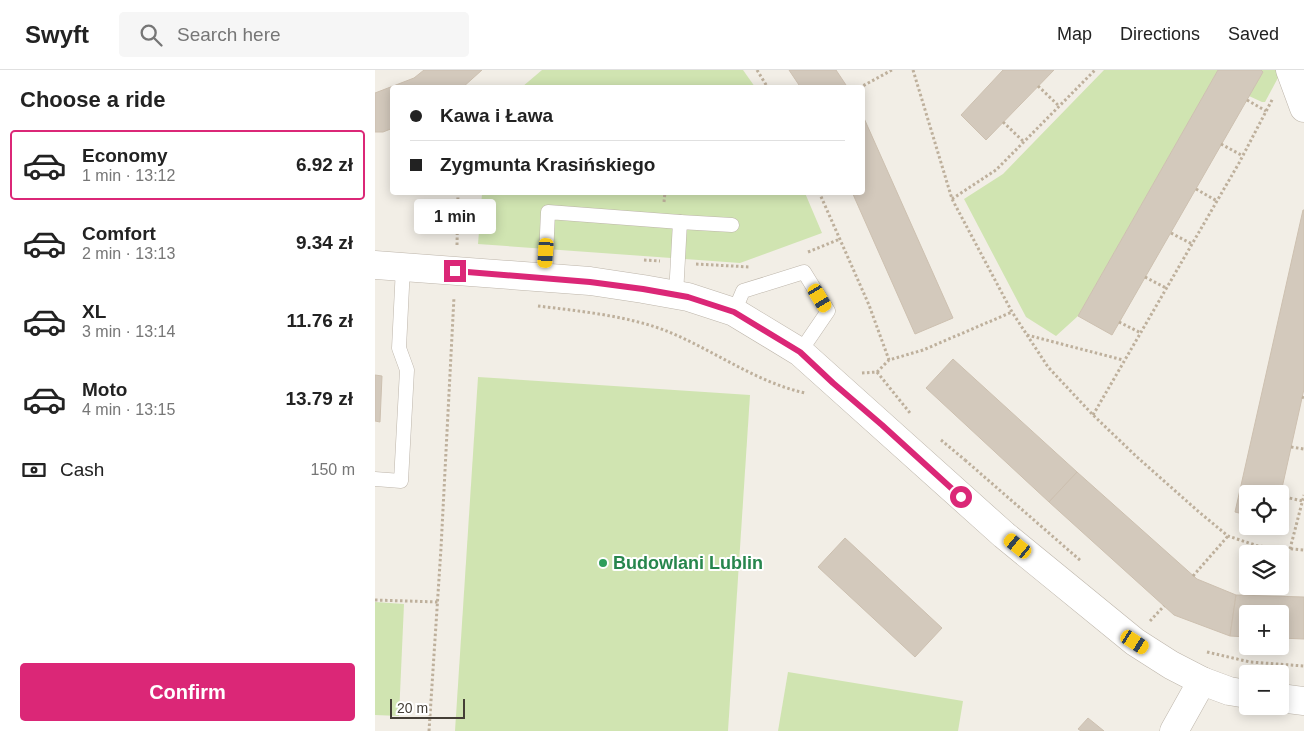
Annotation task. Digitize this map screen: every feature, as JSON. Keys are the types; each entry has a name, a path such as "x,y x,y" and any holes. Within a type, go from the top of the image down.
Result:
{"street":[{"path":"1290,70 1304,108"},
{"path":"375,265 590,282 688,297 734,312 800,352 1004,535 1135,642 1171,665 1202,681 1239,693"},
{"path":"1174,731 1202,681"},
{"path":"1289,699 1304,701"}],"lane":[{"path":"545,278 549,212 732,225"},
{"path":"675,295 680,222"},
{"path":"375,479 401,481 407,370 399,348 403,267"},
{"path":"734,312 743,291 804,272 828,311 800,352"}],"path":[{"path":"757,70 766,85"},
{"path":"864,85 892,70"},
{"path":"913,70 952,199 1012,312 1048,366 1093,415 1151,469 1228,536 1258,546 1304,550"},
{"path":"952,199 996,170 1095,70"},
{"path":"1038,86 1059,106"},
{"path":"1093,415 1243,156 1275,95"},
{"path":"1247,100 1266,111"},
{"path":"1003,122 1024,142"},
{"path":"1221,144 1243,156"},
{"path":"1196,189 1217,201"},
{"path":"455,271 458,195"},
{"path":"820,195 869,304 889,360"},
{"path":"1171,233 1192,244"},
{"path":"805,253 840,239"},
{"path":"640,260 758,267"},
{"path":"1145,277 1166,288"},
{"path":"429,731 438,602 454,296 463,297"},
{"path":"534,305 636,322 669,332 775,383 822,397 841,373 877,372 889,360 923,350 1012,312"},
{"path":"1119,322 1141,333"},
{"path":"1027,335 1123,360"},
{"path":"1291,446 1304,449"},
{"path":"965,460 1084,563"},
{"path":"1290,550 1304,496"},
{"path":"1289,498 1303,501"},
{"path":"1193,576 1228,536"},
{"path":"375,600 438,602"},
{"path":"1150,622 1165,606"},
{"path":"1143,615 1155,626"},
{"path":"1201,651 1249,662 1304,666"}],"green space":[{"path":"542,70 743,70 754,85 524,85"},
{"path":"1104,70 1218,70 1078,316 1056,336 1026,317 964,199 1003,174"},
{"path":"1261,70 1281,70 1265,102 1249,96 1263,72"},
{"path":"482,195 806,195 822,233 740,263 478,244"},
{"name":"Budowlani Lublin","path":"478,377 750,395 728,731 455,731"},
{"path":"375,602 404,604 399,716 375,715"},
{"path":"788,672 963,701 958,731 778,731"}],"building":[{"path":"424,70 482,70 465,85 396,85 414,78"},
{"path":"789,70 836,70 846,85 799,85"},
{"path":"1003,70 1054,70 986,140 961,115"},
{"path":"1218,70 1261,70 1263,72 1112,335 1078,316"},
{"path":"390,87 390,129 383,132 375,132 375,93"},
{"path":"865,120 953,318 915,334 853,195 865,195"},
{"path":"1304,210 1304,389 1283,485 1241,485"},
{"path":"953,359 1077,472 1049,502 926,388"},
{"path":"375,375 382,376 380,422 375,421"},
{"path":"1077,472 1197,579 1236,595 1230,636 1174,615 1049,502"},
{"path":"1239,494 1239,513 1235,512"},
{"path":"845,538 942,628 915,657 818,567"},
{"path":"1236,595 1304,597 1304,639 1289,638 1289,605 1239,605 1239,637 1230,636"},
{"path":"1088,718 1104,731 1081,731 1078,729"}],"place":[{"name":"Budowlani Lublin","path":"603,563"}],"route":[{"path":"455,271 590,282 643,289 688,297 734,312 800,352 961,497"}]}
